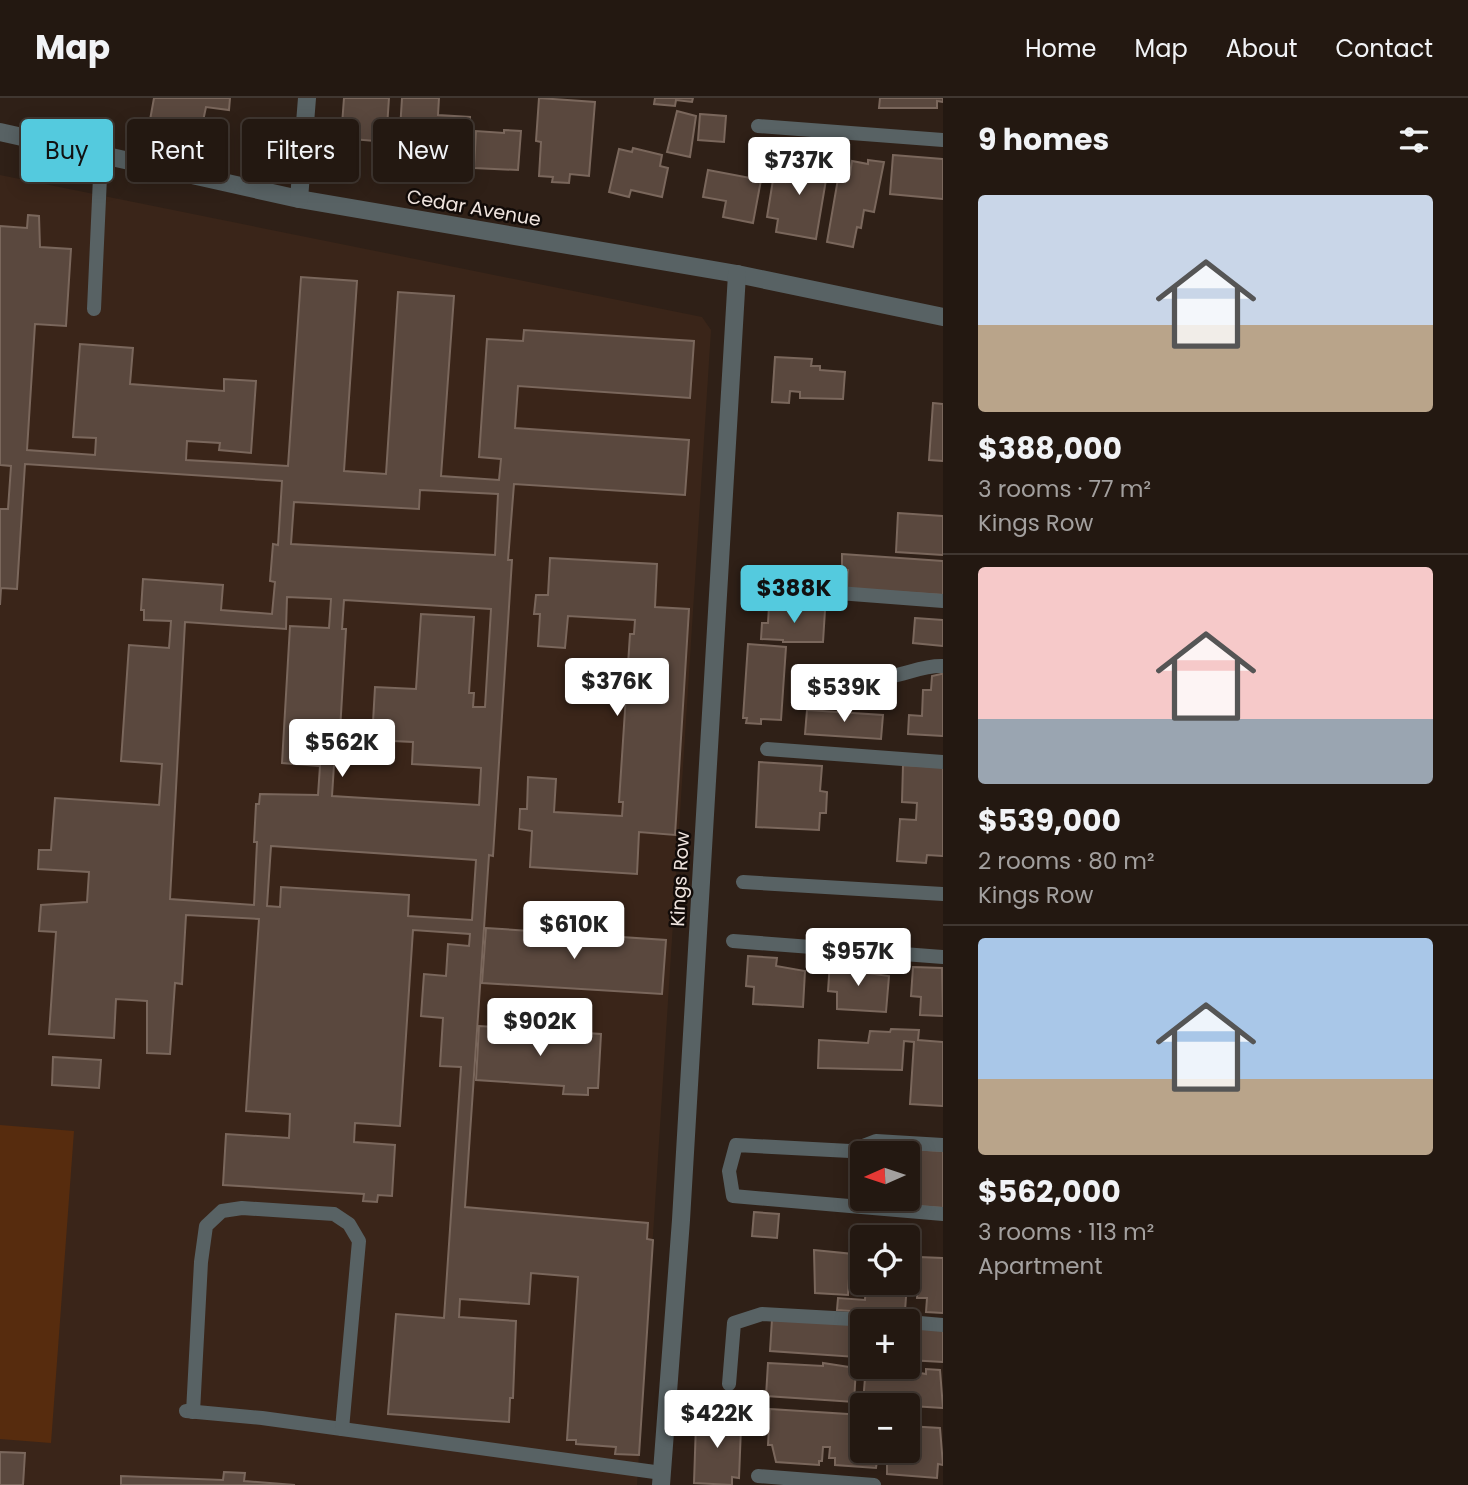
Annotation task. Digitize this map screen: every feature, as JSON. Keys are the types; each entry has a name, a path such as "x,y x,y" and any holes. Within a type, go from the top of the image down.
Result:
{"street":[{"path":"299,199 307,98"},
{"name":"Cedar Avenue","path":"0,132 21,137"},
{"name":"Cedar Avenue","path":"113,158 299,199 737,274 943,317"},
{"name":"Kings Row","path":"662,1479 681,1220 737,274"}],"lane":[{"path":"758,126 943,140"},
{"path":"94,309 100,182"},
{"path":"773,588 943,601"},
{"path":"825,676 866,680 908,673 929,665 943,666"},
{"path":"767,749 943,762"},
{"path":"743,882 943,894"},
{"path":"733,940 943,957"},
{"path":"943,1145 876,1141 850,1151 736,1145 729,1171 733,1196 943,1214"},
{"path":"342,1429 359,1241 349,1224 334,1214 242,1208 222,1211 206,1226 189,1412 342,1429 662,1479"},
{"path":"729,1384 734,1323 742,1318 762,1314 850,1319"},
{"path":"920,1323 943,1325"},
{"path":"758,1476 874,1485"}],"shaded area":[{"path":"0,175 21,179 21,182 35,182 702,317 711,330 637,1485 0,1485"},
{"path":"0,1125 74,1131 51,1443 0,1439"}],"building":[{"path":"154,98 230,98 229,110 206,107 203,119 150,119"},
{"path":"344,98 389,98 388,119 373,119 373,141 359,140 359,119 342,119"},
{"path":"402,98 439,98 438,115 470,117 470,119 401,119"},
{"path":"539,98 595,102 589,176 570,174 569,183 552,182 553,177 539,176 541,142 536,141"},
{"path":"655,98 693,98 692,102 676,100 675,106 654,104"},
{"path":"880,98 943,98 943,102 937,101 937,108 879,108"},
{"path":"677,111 696,116 690,157 667,152"},
{"path":"700,114 726,116 724,142 698,140"},
{"path":"504,130 521,131 518,170 474,168 476,131 504,133"},
{"path":"633,148 662,155 660,166 668,168 662,197 631,190 629,197 609,192 619,149 632,152"},
{"path":"789,155 829,162 816,239 776,232 778,219 767,217 773,180 785,182"},
{"path":"893,155 943,159 943,199 890,194"},
{"path":"868,160 884,162 874,212 864,210 861,228 857,227 853,247 827,242 839,173 850,174 852,161 868,164"},
{"path":"708,170 761,180 753,223 723,217 726,201 703,197"},
{"path":"28,215 39,216 40,247 71,249 66,326 35,324 27,450 95,455 96,438 73,437 80,344 133,348 130,384 224,391 224,379 256,381 251,453 219,450 220,443 187,441 186,460 288,466 301,277 357,281 344,471 386,474 398,292 454,296 441,476 499,480 501,459 479,457 487,339 523,341 524,330 694,341 690,398 518,386 515,428 689,440 685,495 514,484 508,560 512,560 493,856 489,855 465,1207 648,1223 647,1239 653,1240 639,1455 615,1454 616,1447 576,1444 576,1440 567,1440 578,1277 531,1273 529,1304 460,1299 459,1317 516,1321 513,1398 510,1398 509,1422 388,1414 396,1314 444,1318 461,1067 440,1066 443,1018 421,1016 424,974 446,976 448,944 469,946 470,934 413,930 400,1126 355,1123 354,1142 395,1145 392,1196 378,1195 377,1202 363,1201 364,1194 223,1185 226,1134 289,1138 290,1114 246,1111 259,919 186,915 182,984 175,983 170,1054 147,1053 147,1001 116,999 114,1038 49,1034 56,932 39,931 41,905 87,902 89,872 38,869 39,850 51,850 55,798 159,805 162,764 121,761 129,645 169,648 171,621 144,620 144,610 141,610 143,579 223,585 221,610 272,614 275,582 270,581 273,544 278,545 282,481 25,464 17,589 1,588 0,605 0,509 8,509 11,466 0,465 0,226 27,228","holes":["420,490 498,494 495,555 291,544 294,502 419,509","287,597 331,599 329,628 290,626 282,763 320,766 318,795 260,794 259,804 256,804 254,905 170,899 185,622 286,629","344,600 491,609 485,707 473,707 474,693 469,693 474,617 421,614 416,689 375,687 372,740 413,742 412,764 481,768 479,805 332,796 334,765 338,765 346,629 342,629","271,846 476,860 472,920 408,916 409,895 281,887 280,907 267,906"]},
{"path":"775,357 812,359 811,366 820,366 820,370 845,372 843,399 800,398 800,392 790,391 789,403 772,402"},
{"path":"933,403 943,404 943,461 929,460"},
{"path":"898,513 943,516 943,555 896,552"},
{"path":"842,554 943,561 943,595 847,589 848,570 842,569"},
{"path":"550,558 657,564 655,607 689,609 675,835 639,832 637,874 530,867 532,831 519,829 520,809 527,809 528,777 556,779 554,812 622,816 623,802 619,802 630,634 634,634 635,620 568,616 565,648 538,646 540,614 534,614 536,595 548,595"},
{"path":"769,606 825,610 823,642 761,639 762,623 768,623"},
{"path":"915,618 943,620 943,646 913,643"},
{"path":"748,644 786,647 781,720 761,719 761,724 746,723 747,718 743,718"},
{"path":"943,674 943,736 908,734 909,715 922,716 923,690 931,690 932,676"},
{"path":"807,710 883,715 881,739 805,734"},
{"path":"759,762 822,766 820,791 827,792 826,813 820,813 819,830 756,827"},
{"path":"903,765 943,767 943,856 927,855 926,863 897,861 900,819 916,820 917,803 902,802"},
{"path":"486,928 666,940 662,994 482,983"},
{"path":"748,956 777,958 776,966 805,971 803,1007 753,1004 754,987 746,986"},
{"path":"830,962 860,964 859,972 889,976 886,1012 837,1009 837,992 828,991"},
{"path":"913,967 942,968 943,1016 920,1015 921,997 911,996"},
{"path":"479,1026 601,1034 598,1088 588,1088 588,1095 563,1094 564,1086 476,1080"},
{"path":"891,1029 919,1030 918,1040 943,1042 943,1106 910,1104 914,1042 904,1041 902,1070 818,1068 819,1040 868,1043 870,1031 890,1032"},
{"path":"53,1057 101,1060 99,1088 52,1085"},
{"path":"920,1150 943,1151 943,1208 920,1206"},
{"path":"754,1212 779,1214 777,1238 752,1236"},
{"path":"814,1250 850,1254 848,1295 815,1293"},
{"path":"920,1257 943,1258 943,1313 926,1312 927,1298 917,1298 920,1295"},
{"path":"865,1295 906,1295 905,1309 837,1310 838,1298 865,1300"},
{"path":"772,1319 850,1324 850,1357 770,1351"},
{"path":"920,1328 943,1329 943,1362 920,1361"},
{"path":"768,1363 823,1366 823,1363 850,1367 850,1379 855,1379 855,1393 850,1393 850,1402 766,1396"},
{"path":"926,1369 940,1370 943,1408 920,1407 920,1393 864,1393 865,1379 920,1379 920,1373 926,1374"},
{"path":"770,1409 850,1414 850,1463 877,1463 876,1468 835,1465 835,1458 829,1458 830,1447 823,1447 819,1465 776,1462 772,1445 768,1445"},
{"path":"706,1413 736,1418 736,1426 741,1427 739,1478 732,1477 732,1485 694,1483 696,1423 699,1415"},
{"path":"920,1427 940,1428 943,1465 938,1464 937,1478 887,1474 887,1463 920,1463"},
{"path":"0,1452 25,1453 23,1485 0,1485"},
{"path":"224,1472 245,1473 244,1481 295,1485 121,1485 121,1476 223,1480"}]}
